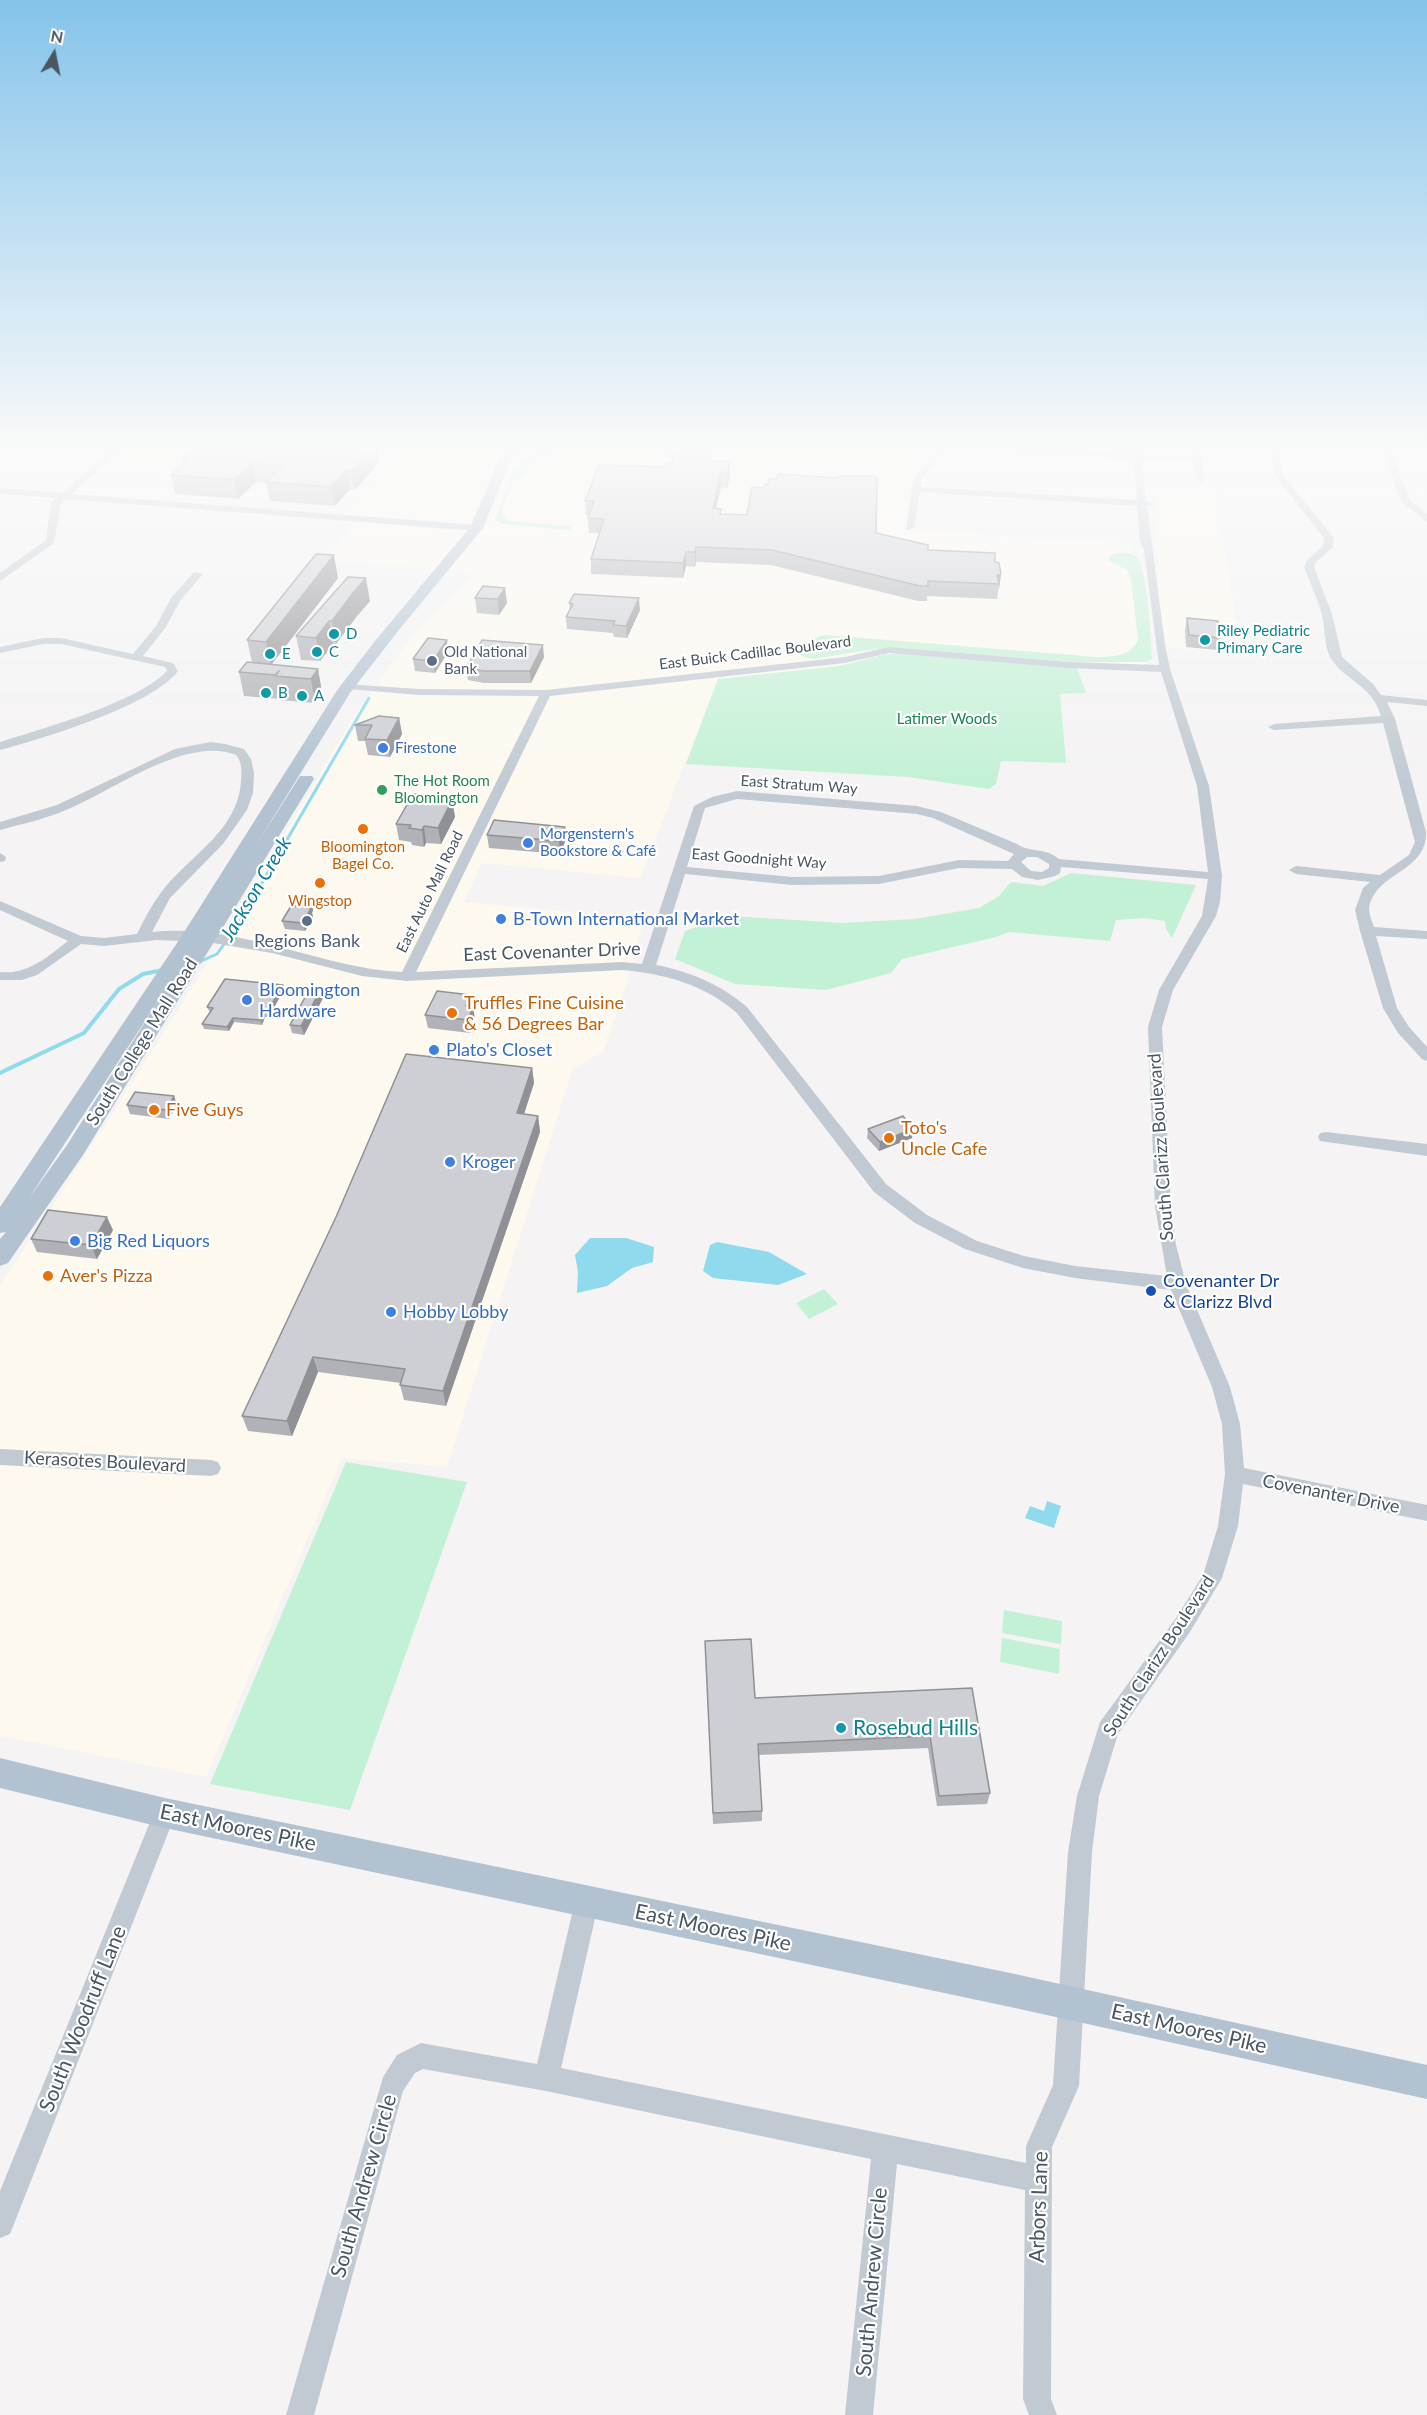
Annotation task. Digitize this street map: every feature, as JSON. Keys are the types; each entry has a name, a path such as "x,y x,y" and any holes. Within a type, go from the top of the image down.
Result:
{"main road":[{"name":"South College Mall Road","path":"0,1257 75,1150 192,953 267,814 354,687 456,560"},
{"name":"South College Mall Road","path":"0,1225 52,1147 192,953 285,816 354,687"},
{"path":"52,1147 75,1150"},
{"name":"East Moores Pike","path":"0,1773 165,1813 1072,2004 1427,2082"}],"street":[{"path":"0,578 25,560"},
{"name":"South Clarizz Boulevard","path":"1072,2004 1080,1852 1088,1796 1108,1729 1183,1625 1212,1578 1228,1526 1235,1474 1231,1424 1221,1387 1177,1284 1168,1245 1163,1206 1155,1027 1166,990 1209,916 1214,896 1215,876 1203,786 1165,669 1160,645 1150,560"},
{"path":"1312,560 1309,567 1327,614 1333,651 1343,666 1380,698 1389,719 1421,837 1414,857 1371,888 1364,902 1363,916 1390,1008 1403,1030 1427,1056"},
{"path":"136,657 161,627 176,600 198,574"},
{"path":"0,650 55,640 169,665 173,671 163,680 126,701 73,724 0,746"},
{"name":"East Buick Cadillac Boulevard","path":"354,687 419,692 546,693 797,666 844,660 889,650 1070,665 1165,669"},
{"name":"East Auto Mall Road","path":"407,977 546,693"},
{"path":"1380,698 1427,703"},
{"path":"1274,727 1389,719"},
{"path":"0,826 61,808 151,763 186,749 215,746 240,752 246,760 248,780 239,810 217,845 165,897 143,937"},
{"name":"East Stratum Way","path":"648,968 700,806 717,800 737,795 917,810 937,815 1012,847 1018,860"},
{"path":"267,814 285,816"},
{"name":"East Goodnight Way","path":"679,870 792,881 879,880 959,864 1018,860 1040,854 1056,863 1215,876"},
{"name":"East Goodnight Way","path":"1018,860 1025,874 1039,876 1055,870 1056,863"},
{"path":"1296,870 1382,879"},
{"name":"East Covenanter Drive","path":"0,905 78,940 104,942 143,937 192,953 233,942 362,972 407,977 622,966 674,972 698,981 734,1002 880,1188 921,1219 971,1245 1023,1262 1075,1272 1177,1284"},
{"path":"1367,932 1427,934"},
{"path":"0,976 19,978 32,973 78,940"},
{"path":"1326,1137 1427,1150"},
{"name":"Kerasotes Boulevard","path":"0,1457 211,1468"},
{"name":"Covenanter Drive","path":"1235,1474 1427,1513"},
{"name":"South Woodruff Lane","path":"0,2224 165,1813"},
{"path":"546,2078 587,1901"},
{"name":"Arbors Lane","path":"1043,2415 1037,2399 1039,2146 1065,2086 1072,2004"},
{"name":"South Andrew Circle","path":"300,2415 392,2086 406,2064 421,2056 546,2078 1038,2179"},
{"name":"South Andrew Circle","path":"860,2415 885,2149"}],"shaded area":[{"path":"326,560 1134,560 1148,673 929,654 886,654 839,666 718,679 640,878 482,863 464,902 644,919 626,986 603,1052 573,1068 447,1467 342,1458 206,1777 0,1736 0,1285 104,1127 228,930 354,716 411,638 477,572"},
{"path":"1158,560 1226,560 1241,653 1167,647 1158,599"}],"green space":[{"path":"1139,560 1145,583 1152,659 1146,662 1072,662 899,648 876,649 813,659 800,654 811,641 826,635 1097,657 1121,654 1131,649 1138,640 1131,579 1127,570 1109,561"},
{"name":"Latimer Woods","path":"886,654 929,654 1077,668 1086,693 1060,694 1066,763 1001,761 996,784 989,789 908,777 686,764 718,679 839,666"},
{"path":"1071,873 1196,885 1172,938 1166,929 1165,921 1144,918 1116,920 1110,941 1009,932 902,959 891,973 826,990 735,984 675,959 685,931 730,916 843,923 915,919 979,908 999,896 1011,882 1043,886"},
{"path":"824,1289 838,1304 809,1319 796,1303"},
{"path":"346,1462 467,1482 350,1810 210,1784"},
{"path":"1004,1610 1062,1621 1061,1644 1002,1633"},
{"path":"1002,1638 1060,1649 1059,1674 1000,1662"}],"water":[{"path":"590,1238 626,1238 654,1247 653,1262 632,1268 607,1286 577,1293 578,1272 575,1255"},
{"path":"717,1242 769,1252 807,1274 778,1285 713,1278 703,1271 710,1245"},
{"path":"1047,1501 1061,1506 1054,1528 1025,1518 1030,1506 1044,1511"}],"building":[{"path":"311,560 330,560 266,642 247,640"},
{"path":"607,560 684,560 683,563"},
{"path":"812,560 995,560 999,563 1001,574 997,575 999,584 928,581 928,586"},
{"path":"348,577 366,578 316,638 296,636"},
{"path":"483,586 505,588 498,599 475,598"},
{"path":"574,594 639,598 626,626 613,625 615,621 566,617 573,604 569,603"},
{"path":"1187,618 1218,621 1220,638 1189,635"},
{"path":"428,638 447,640 433,661 413,659"},
{"path":"482,640 543,645 530,671 483,671 466,668"},
{"path":"247,662 318,669 311,679 275,676 279,671 275,675 239,672"},
{"path":"379,716 399,718 387,740 365,739 372,725 355,725"},
{"path":"413,794 447,796 452,800 438,828 424,826 422,830 409,828 411,825 396,824"},
{"path":"494,820 565,827 559,841 487,835"},
{"path":"298,901 311,902 308,908 311,908 303,923 282,921 291,906 295,907"},
{"name":"Bloomington Hardware","path":"225,979 283,985 260,1020 233,1018 227,1027 202,1024 213,1008 207,1007"},
{"path":"310,988 321,989 301,1026 290,1025"},
{"path":"437,991 471,995 466,1006 473,1007 468,1020 425,1015"},
{"path":"406,1054 532,1068 517,1113 538,1116 443,1391 400,1385 405,1369 313,1357 287,1421 242,1416 336,1217"},
{"path":"135,1092 174,1096 166,1110 127,1105"},
{"path":"903,1116 913,1129 880,1142 868,1129"},
{"path":"48,1210 107,1217 91,1245 31,1239"},
{"name":"Rosebud Hills","path":"751,1639 755,1698 972,1688 990,1793 939,1796 930,1736 758,1744 762,1811 713,1813 705,1641"}],"waterway":[{"name":"Jackson Creek","path":"199,962 217,954 237,926 369,698"},
{"name":"Jackson Creek","path":"0,1073 84,1033 119,989 143,974 163,970"}],"place":[{"name":"D","path":"334,634"},
{"name":"Riley Pediatric Primary Care","path":"1205,640"},
{"name":"C","path":"317,652"},
{"name":"E","path":"270,654"},
{"name":"Old National Bank","path":"432,661"},
{"name":"B","path":"266,693"},
{"name":"A","path":"302,696"},
{"name":"Firestone","path":"383,748"},
{"name":"The Hot Room Bloomington","path":"382,790"},
{"name":"Bloomington Bagel Co.","path":"363,829"},
{"name":"Morgenstern's Bookstore & Café","path":"528,843"},
{"name":"Wingstop","path":"320,883"},
{"name":"B-Town International Market","path":"501,919"},
{"name":"Regions Bank","path":"307,921"},
{"name":"Bloomington Hardware","path":"247,1000"},
{"name":"Truffles Fine Cuisine & 56 Degrees Bar","path":"452,1013"},
{"name":"Plato's Closet","path":"434,1050"},
{"name":"Five Guys","path":"154,1110"},
{"name":"Toto's Uncle Cafe","path":"889,1138"},
{"name":"Kroger","path":"450,1162"},
{"name":"Big Red Liquors","path":"75,1241"},
{"name":"Aver's Pizza","path":"48,1276"},
{"name":"Covenanter Dr & Clarizz Blvd","path":"1151,1291"},
{"name":"Hobby Lobby","path":"391,1312"},
{"name":"Rosebud Hills","path":"841,1728"}]}
